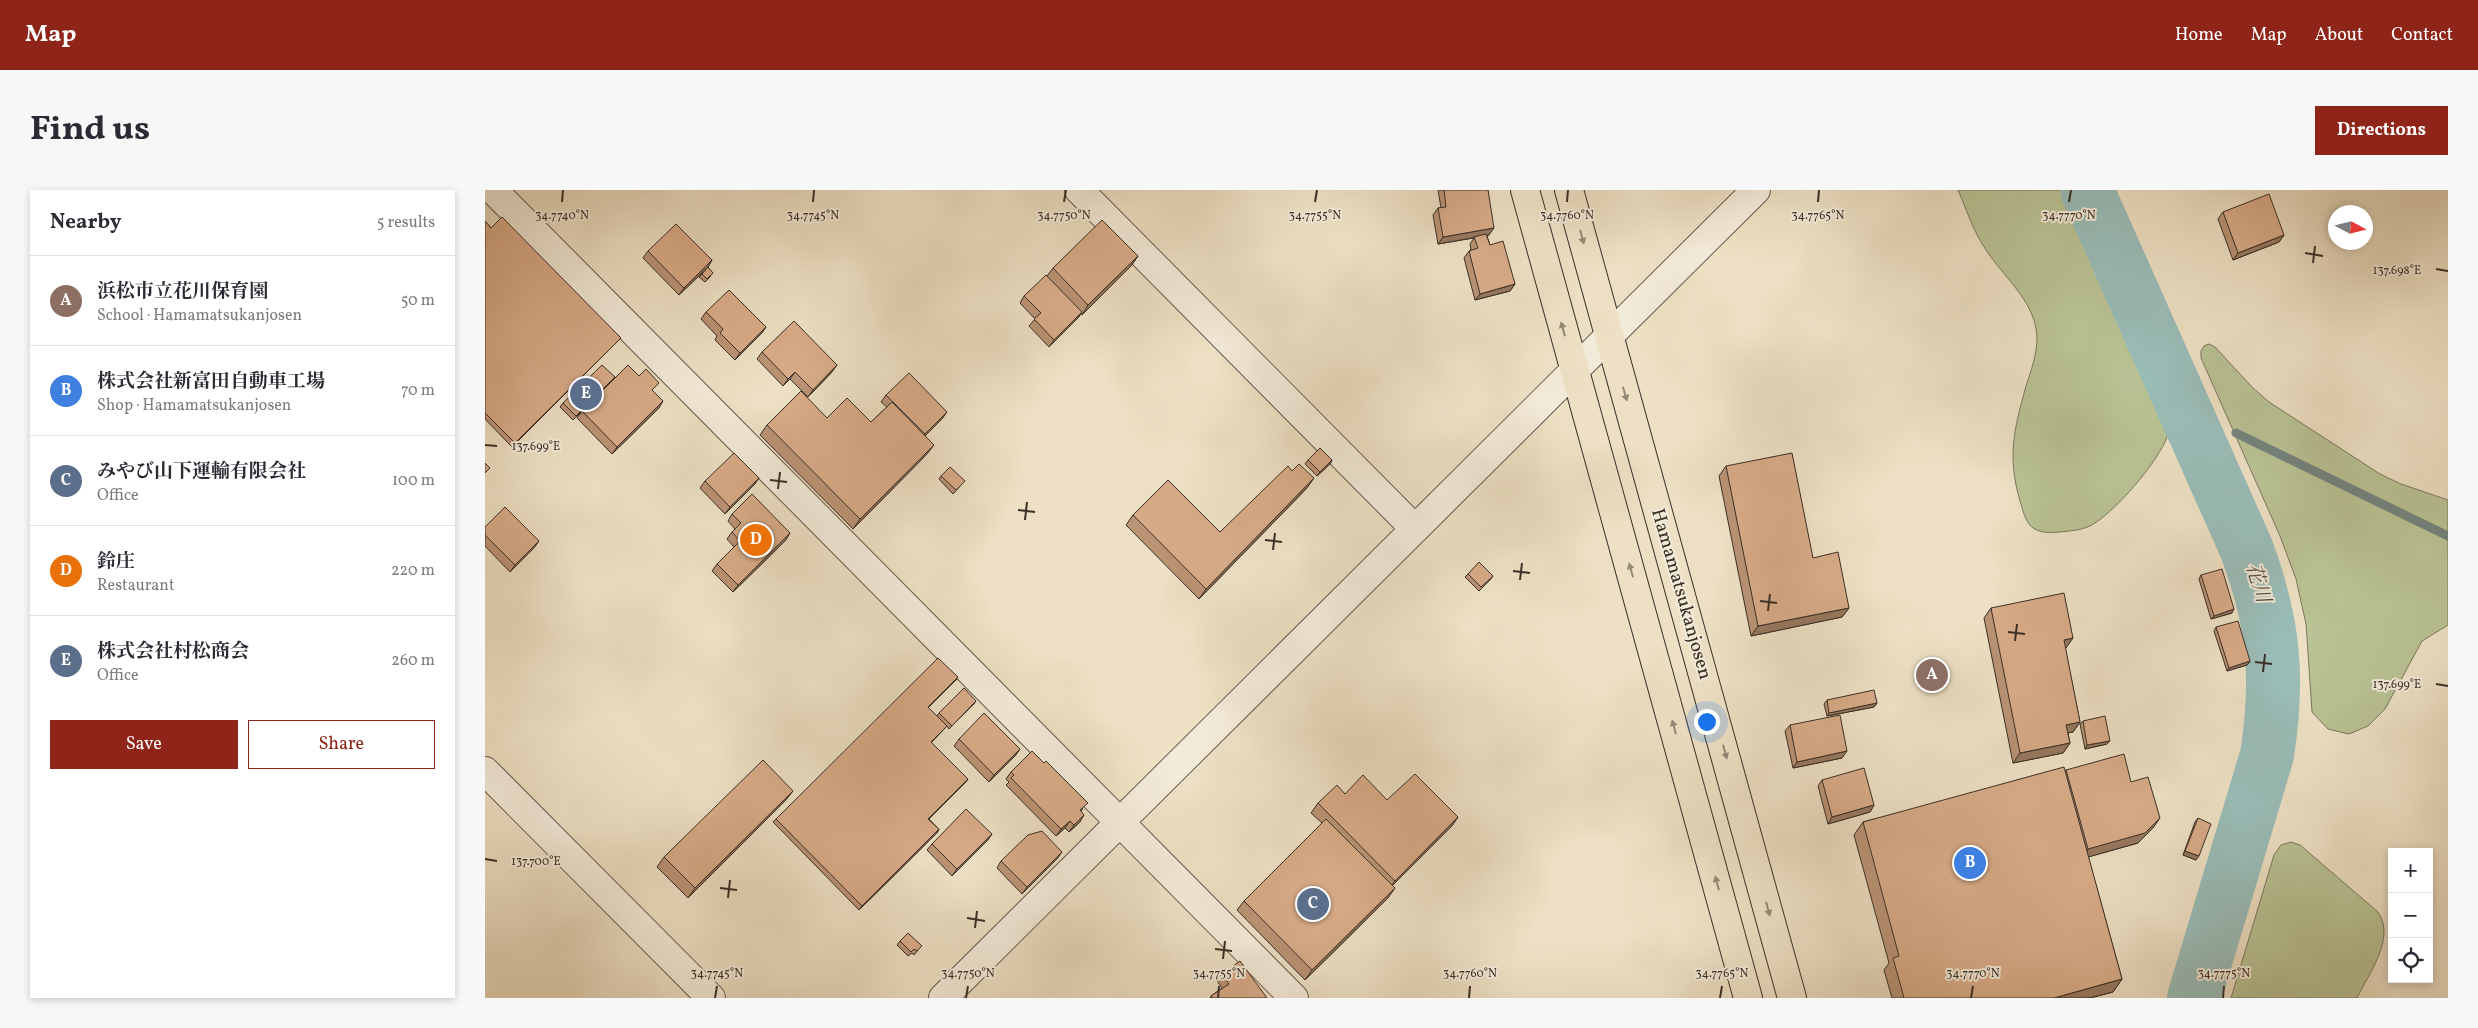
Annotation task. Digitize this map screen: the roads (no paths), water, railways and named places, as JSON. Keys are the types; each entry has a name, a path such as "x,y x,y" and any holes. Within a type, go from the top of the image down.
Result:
{"main road":[{"path":"1525,190 1748,998"},
{"name":"Hamamatsukanjosen","path":"1569,190 1793,998"}],"street":[{"path":"493,190 1295,998"},
{"path":"1079,190 1415,529"},
{"path":"943,998 1756,190"},
{"path":"485,771 711,998"}],"waterway":[{"name":"花川","path":"2087,190 2247,550 2263,602 2272,651 2273,700 2267,755 2194,998"},
{"path":"2184,409 2203,418"},
{"path":"2236,433 2448,536"}],"place":[{"name":"株式会社村松商会","path":"586,394"},
{"name":"鈴庄","path":"756,540"},
{"name":"浜松市立花川保育園","path":"1932,675"},
{"name":"株式会社新富田自動車工場","path":"1970,863"},
{"name":"みやび山下運輸有限会社","path":"1313,904"}]}
